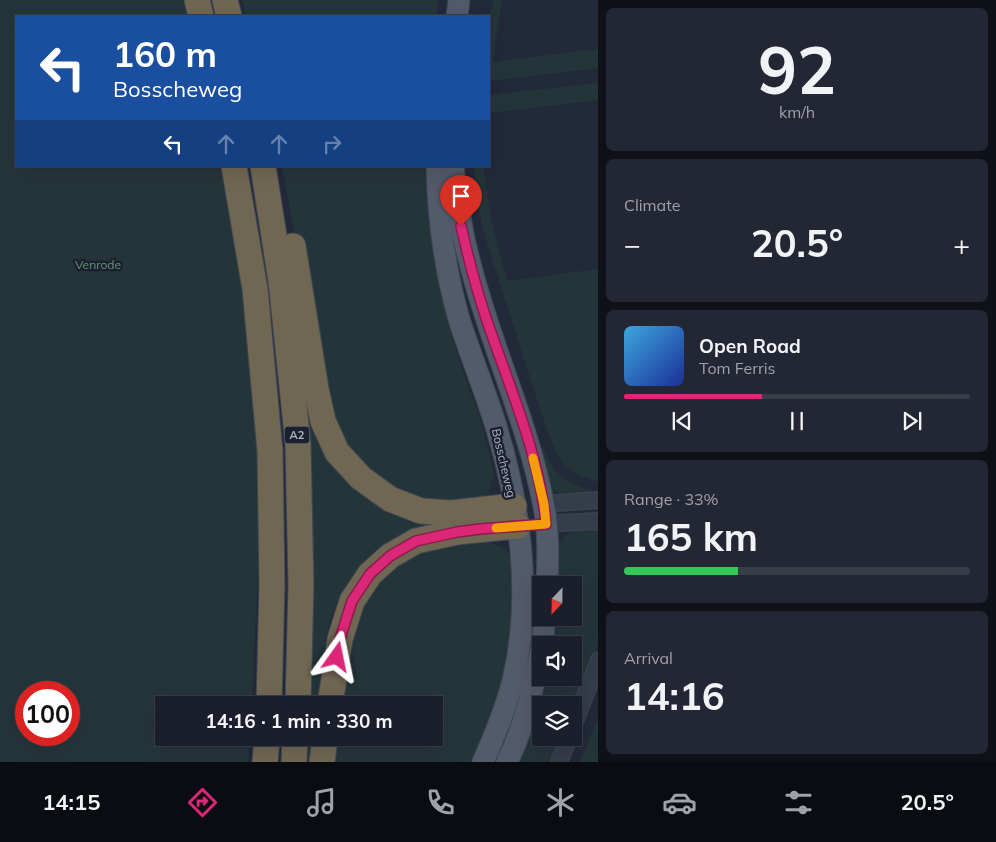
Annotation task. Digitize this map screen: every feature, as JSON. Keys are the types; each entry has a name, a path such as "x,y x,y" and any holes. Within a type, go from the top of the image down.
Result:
{"highway":[{"path":"197,0 201,15"},
{"path":"225,0 229,15"},
{"name":"A2","path":"234,167 255,289 270,450 272,585 269,696"},
{"name":"A2","path":"263,167 281,280 298,444 301,585 298,696"},
{"name":"A2","path":"278,167 287,208 316,390 323,421 337,452 361,478 390,499 421,511 516,516"},
{"path":"331,696 340,639 352,601 370,574 390,556 416,541 516,516"},
{"path":"265,762 266,746"},
{"path":"294,762 295,746"},
{"path":"322,762 324,746"}],"main road":[{"name":"Bosscheweg","path":"437,167 437,190 449,276 459,319 495,424 506,466 522,560 523,603 520,640 513,680 498,728 483,762"},
{"path":"453,167 461,226 470,263 486,317 522,419 545,514 547,576"},
{"path":"516,516 545,514"},
{"path":"507,762 530,702 533,686"}],"street":[{"path":"545,514 598,500"},
{"path":"545,514 598,522"},
{"path":"582,703 598,660"},
{"path":"559,762 565,746"}],"green space":[{"name":"Venrode","path":"0,0 186,0 189,15 15,15 15,167 223,167 249,338 258,449 260,517 252,696 155,696 155,746 249,746 248,762 0,762"},
{"path":"242,0 439,0 436,15 246,15"},
{"path":"493,0 502,0 493,62 598,49 598,68 490,81 490,20"},
{"path":"598,83 598,100 490,113 490,95"},
{"path":"282,167 430,167 438,252 451,329 459,359 481,422 494,473 488,493 481,498 468,502 414,500 364,472 331,423"},
{"path":"474,167 483,167 491,219 507,281 598,269 598,482 578,474 565,465 547,430 494,267 477,200"},
{"path":"298,331 334,458 454,521 395,538 378,549 360,566 345,587 334,609 326,638 319,696 308,696"},
{"path":"543,447 552,466 558,473 579,486 598,493 566,496 552,490 542,464"},
{"path":"598,527 598,643 579,696 537,696 540,686 582,686 582,636 550,636 550,626 582,626 582,576 555,576 557,546 566,535 578,530"},
{"path":"483,540 505,549 515,560 512,647 479,762 325,762 327,746 443,746 443,696 335,696 370,581 418,552"},
{"path":"532,709 532,746 559,746 552,762 513,762"},
{"path":"598,718 598,762 580,762"},
{"path":"305,746 313,746 311,762 304,762"}],"slow traffic":[{"path":"496,528 546,524 544,504 533,458"}],"route":[{"path":"337,657 340,639 352,601 370,574 390,556 416,541 457,532 546,524 540,485 522,419 486,317 461,226"}]}
